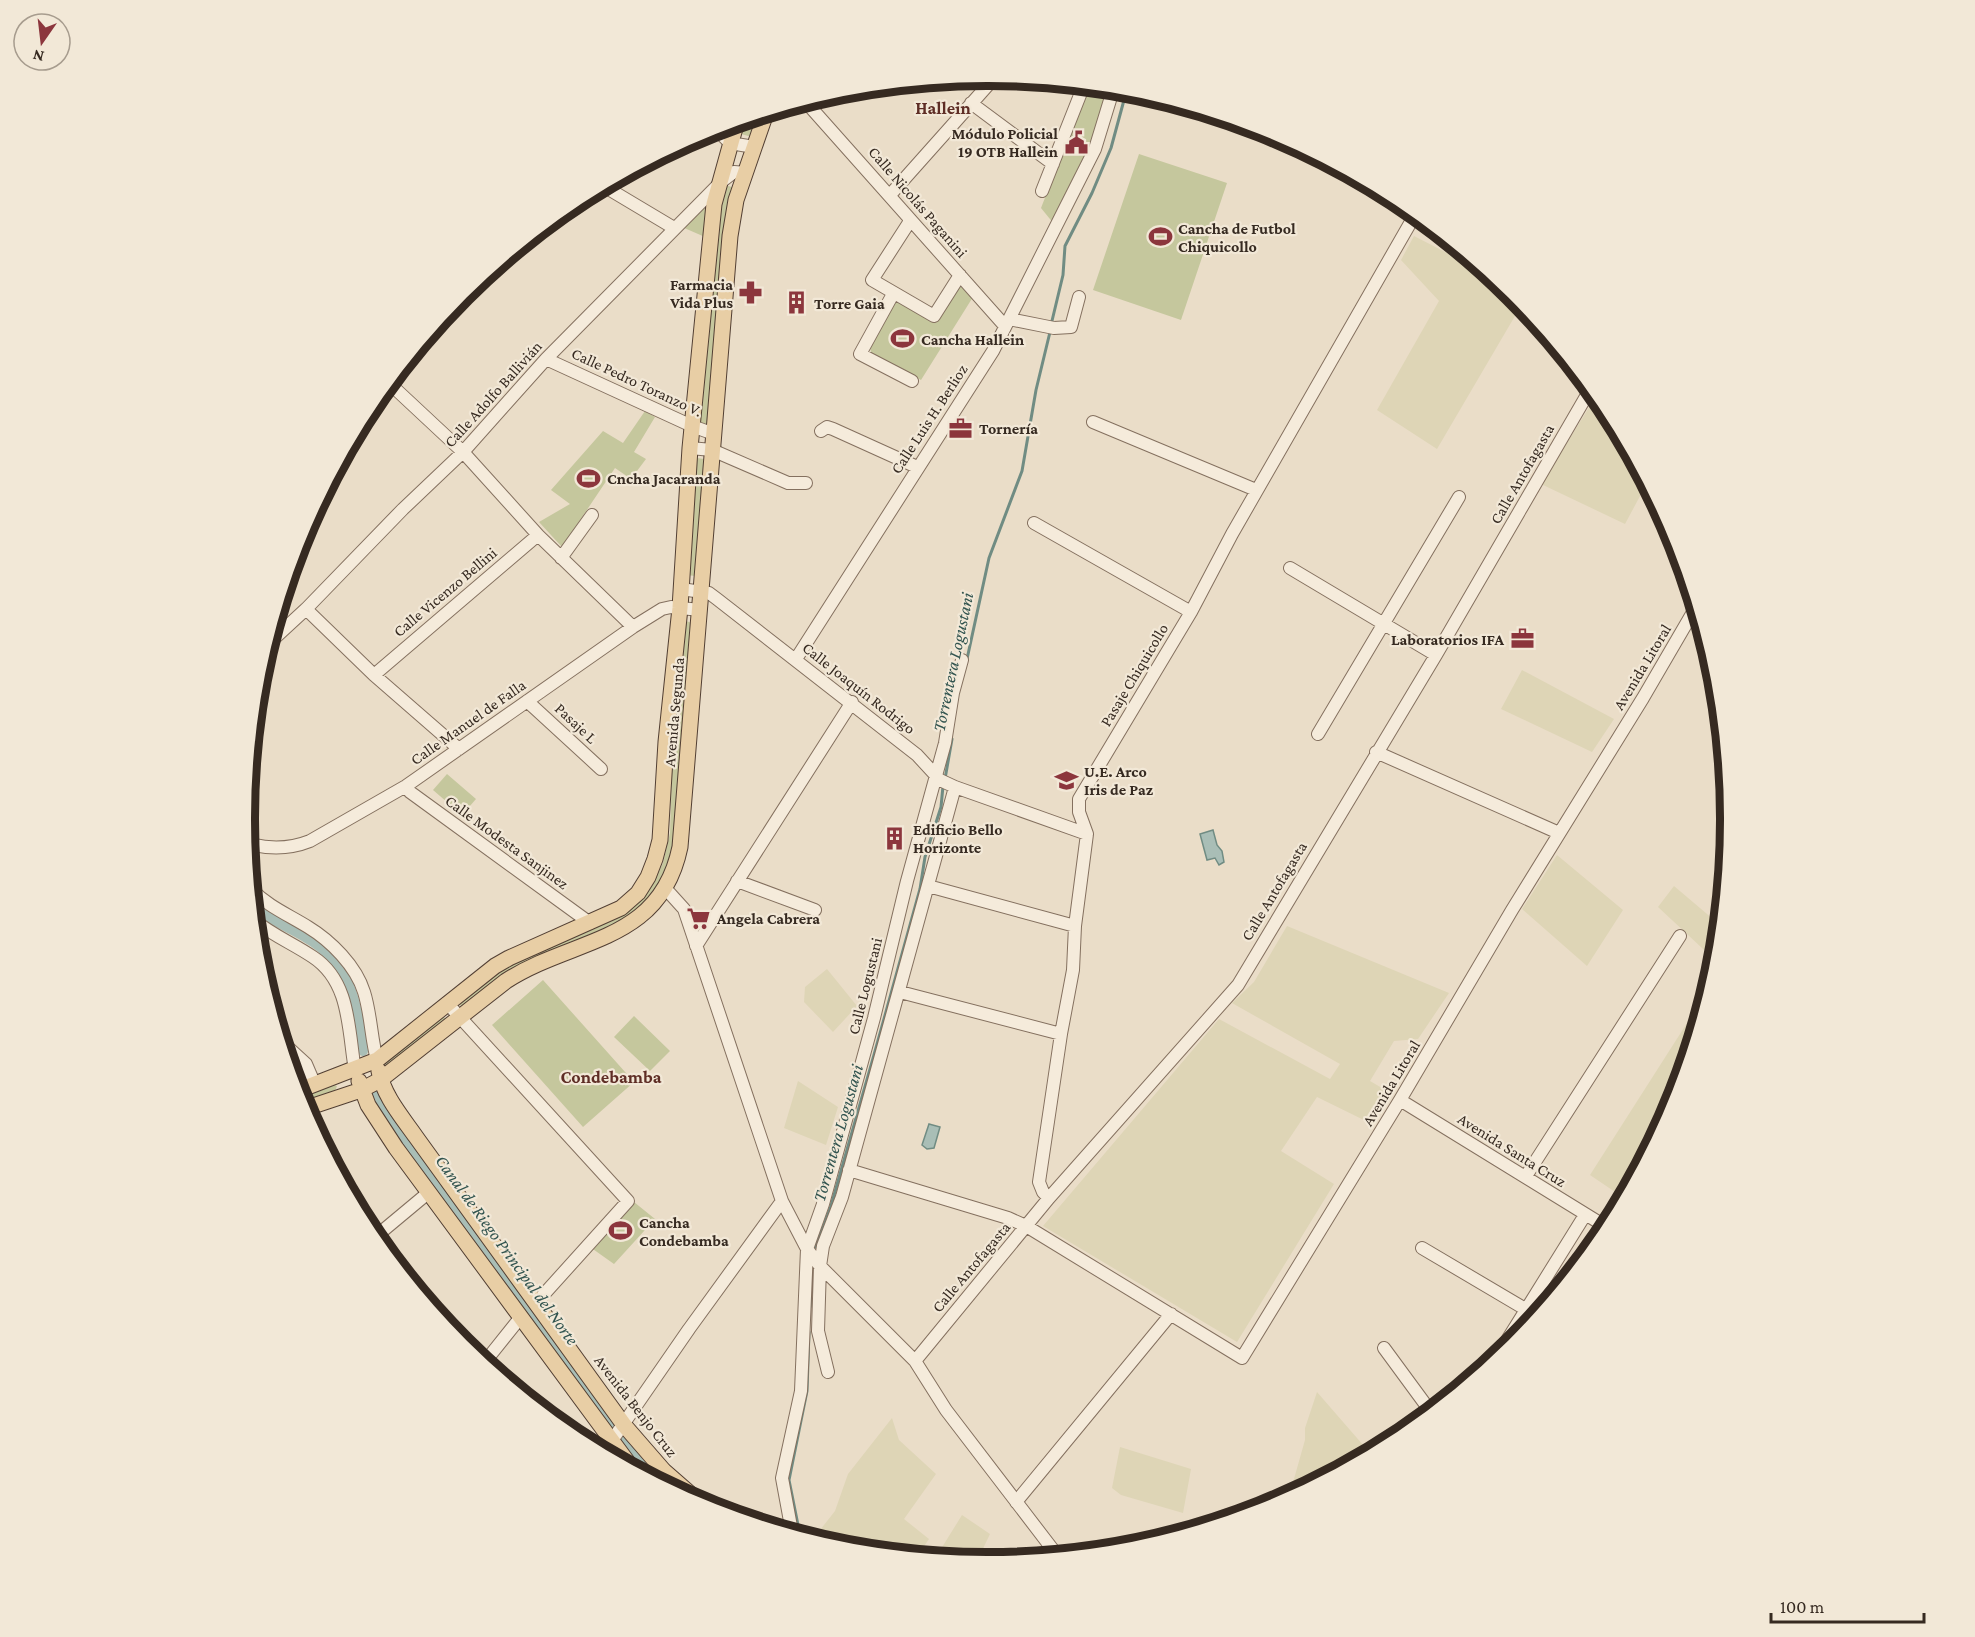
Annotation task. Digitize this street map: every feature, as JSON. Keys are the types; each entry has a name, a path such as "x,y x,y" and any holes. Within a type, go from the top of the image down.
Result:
{"main road":[{"name":"Avenida Segunda","path":"313,1106 362,1090 380,1080 520,971 611,935 645,913 665,888 676,865 680,847 730,236 736,200 763,121"},
{"name":"Avenida Segunda","path":"306,1088 376,1060 495,966 621,908 638,893 648,877 656,859 660,840 666,742 680,608 690,447 714,204 734,131"},
{"name":"Avenida Benjo Cruz","path":"376,1060 380,1080 393,1104 416,1137 624,1425 664,1471 677,1482"},
{"path":"355,1070 368,1106 396,1148 520,1318 607,1444"}],"street":[{"path":"890,195 987,86"},
{"path":"1042,191 1081,92"},
{"name":"Calle Luis H. Berlioz","path":"796,659 993,351 1095,150 1111,97"},
{"path":"972,103 1053,164"},
{"name":"Calle Nicolás Paganini","path":"811,107 890,195 910,221 1007,323"},
{"path":"722,135 730,143 754,147"},
{"name":"Calle Adolfo Ballivián","path":"278,635 463,452 546,359 674,228 734,172 746,173"},
{"path":"611,190 674,228"},
{"path":"910,221 872,280 934,316 960,275"},
{"name":"Pasaje Chiquicollo","path":"1049,1198 1043,1192 1039,1182 1072,970 1075,926 1087,834 1079,812 1079,799 1191,612 1256,490 1411,221"},
{"path":"893,294 860,354 912,381"},
{"path":"1007,323 1071,327 1079,297"},
{"name":"Calle Pedro Toranzo V.","path":"546,359 714,434"},
{"path":"394,388 463,452 538,535 633,627"},
{"name":"Calle Antofagasta","path":"915,1361 1049,1198 1238,985 1436,655 1586,396"},
{"path":"1093,422 1256,490"},
{"path":"821,431 827,427 833,429 917,467"},
{"path":"690,447 712,450 788,483 806,483"},
{"path":"1318,734 1459,497"},
{"path":"561,558 592,515"},
{"path":"1034,523 1191,612"},
{"name":"Calle Vicenzo Bellini","path":"374,675 538,535"},
{"path":"1290,568 1436,655"},
{"name":"Calle Joaquín Rodrigo","path":"681,589 708,593 717,598 852,702 917,755 945,782 1087,834"},
{"name":"Calle Manuel de Falla","path":"256,844 279,848 298,846 328,832 406,786 662,609 671,607 700,610"},
{"path":"306,609 374,675 459,749"},
{"name":"Avenida Litoral","path":"849,1170 1008,1218 1026,1226 1242,1358 1620,736 1691,614"},
{"name":"Calle Logustani","path":"828,1372 818,1331 820,1266 823,1246 842,1197 928,886 945,782 945,743 953,693 962,660"},
{"name":"Pasaje L","path":"527,701 601,769"},
{"path":"696,946 852,702"},
{"path":"1376,753 1559,833"},
{"name":"Calle Logustani","path":"791,1525 782,1478 801,1392 807,1249 823,1204 874,1018 945,782"},
{"name":"Calle Modesta Sanjinez","path":"406,786 410,792 590,923"},
{"path":"737,881 814,910"},
{"path":"928,886 1075,926"},
{"path":"665,888 684,909 782,1201 807,1249 820,1266 915,1361 946,1410 1051,1548"},
{"name":"Avenida Benjo Cruz","path":"259,896 279,912 325,939 357,975 364,992 376,1060"},
{"path":"263,926 315,958 329,972 346,1006 355,1070"},
{"path":"1526,1176 1680,936"},
{"path":"900,992 1061,1034"},
{"path":"447,1003 628,1201 536,1303"},
{"path":"292,1051 306,1064 315,1084"},
{"name":"Avenida Santa Cruz","path":"1400,1100 1599,1223"},
{"path":"382,1231 428,1193"},
{"path":"608,1445 782,1201"},
{"path":"1517,1325 1585,1215"},
{"path":"1422,1248 1527,1310"},
{"path":"1016,1502 1172,1314"},
{"path":"489,1356 520,1318"},
{"path":"1384,1348 1426,1406"}],"shaded area":[{"path":"1414,236 1465,262 1517,312 1437,449 1377,410 1439,301 1401,260"},
{"path":"1590,406 1597,411 1643,490 1625,524 1541,484"},
{"path":"1522,670 1614,719 1592,752 1501,709"},
{"path":"1213,830 1224,862 1219,865 1215,858 1207,860 1200,834"},
{"path":"1557,855 1623,910 1587,966 1522,909"},
{"path":"1674,886 1713,919 1707,953 1658,907"},
{"path":"1287,926 1449,993 1418,1039 1394,1041 1370,1081 1387,1091 1370,1123 1317,1097 1281,1151 1334,1184 1237,1342 1043,1226 1219,1019 1330,1079 1340,1064 1232,1003 1254,982"},
{"path":"827,969 857,1006 833,1032 804,1002 805,987"},
{"path":"1695,1010 1665,1099 1645,1143 1617,1193 1590,1175"},
{"path":"798,1081 838,1107 826,1145 784,1128"},
{"path":"929,1124 940,1127 934,1148 927,1149 922,1145"},
{"path":"1317,1392 1364,1447 1292,1485 1305,1440 1305,1428"},
{"path":"892,1418 899,1440 936,1474 904,1519 929,1539 923,1548 819,1532 835,1511 848,1474"},
{"path":"1120,1447 1191,1469 1183,1513 1121,1495 1112,1488"},
{"path":"962,1515 990,1534 981,1552 940,1550"}],"green space":[{"path":"1086,93 1107,96 1094,143 1054,224 1041,208"},
{"path":"757,123 752,137 741,134 743,127"},
{"name":"Cancha de Futbol Chiquicollo","path":"1139,154 1227,183 1181,320 1093,290"},
{"path":"725,185 735,188 708,426 700,423 719,209"},
{"path":"706,204 705,237 682,227"},
{"path":"961,284 973,297 921,380 871,353 870,345 894,303 900,301 930,318"},
{"path":"645,411 655,417 634,452 646,459 631,479 615,468 562,547 539,522 570,504 551,490 603,431 623,443"},
{"path":"697,458 704,459 695,576 687,575"},
{"path":"686,621 692,623 675,839 663,876 636,911 623,921 512,969 462,1007 458,1003 504,967 538,950 620,917 632,907 654,881 663,863 670,833 673,742"},
{"path":"447,774 476,799 462,815 433,790"},
{"path":"543,980 634,1082 583,1127 492,1025"},
{"path":"443,1016 446,1019 385,1067 383,1063"},
{"path":"634,1016 670,1051 650,1071 614,1037"},
{"path":"337,1086 335,1091 310,1100 308,1094"},
{"path":"634,1202 655,1219 614,1264 590,1247"}],"waterway":[{"name":"Torrentera Logustani","path":"1051,325 1063,275 1065,246 1092,193 1111,148 1124,99"},
{"name":"Torrentera Logustani","path":"967,659 989,558 1022,471 1036,390 1050,332"},
{"name":"Torrentera Logustani","path":"945,779 952,739"},
{"name":"Torrentera Logustani","path":"816,1247 831,1206 920,889 925,857 941,807 943,786"},
{"name":"Canal de Riego Principal del Norte","path":"261,912 305,937 333,959 342,972 354,1001 363,1051"},
{"name":"Canal de Riego Principal del Norte","path":"374,1094 613,1425"},
{"name":"Torrentera Logustani","path":"810,1307 811,1290"},
{"name":"Torrentera Logustani","path":"798,1527 789,1480 807,1391 809,1332"},
{"name":"Canal de Riego Principal del Norte","path":"623,1438 641,1464"}],"place":[{"name":"Módulo Policial 19 OTB Hallein","path":"1076,142"},
{"name":"Cancha de Futbol Chiquicollo","path":"1160,237"},
{"name":"Farmacia Vida Plus","path":"751,293"},
{"name":"Torre Gaia","path":"796,303"},
{"name":"Cancha Hallein","path":"903,339"},
{"name":"Tornería","path":"961,428"},
{"name":"Cncha Jacaranda","path":"589,478"},
{"name":"Laboratorios IFA","path":"1522,639"},
{"name":"U.E. Arco Iris de Paz","path":"1066,780"},
{"name":"Edificio Bello Horizonte","path":"895,838"},
{"name":"Angela Cabrera","path":"699,918"},
{"name":"Cancha Condebamba","path":"621,1231"}],"district":[{"name":"Hallein","path":"943,108"},
{"name":"Condebamba","path":"611,1077"}]}
